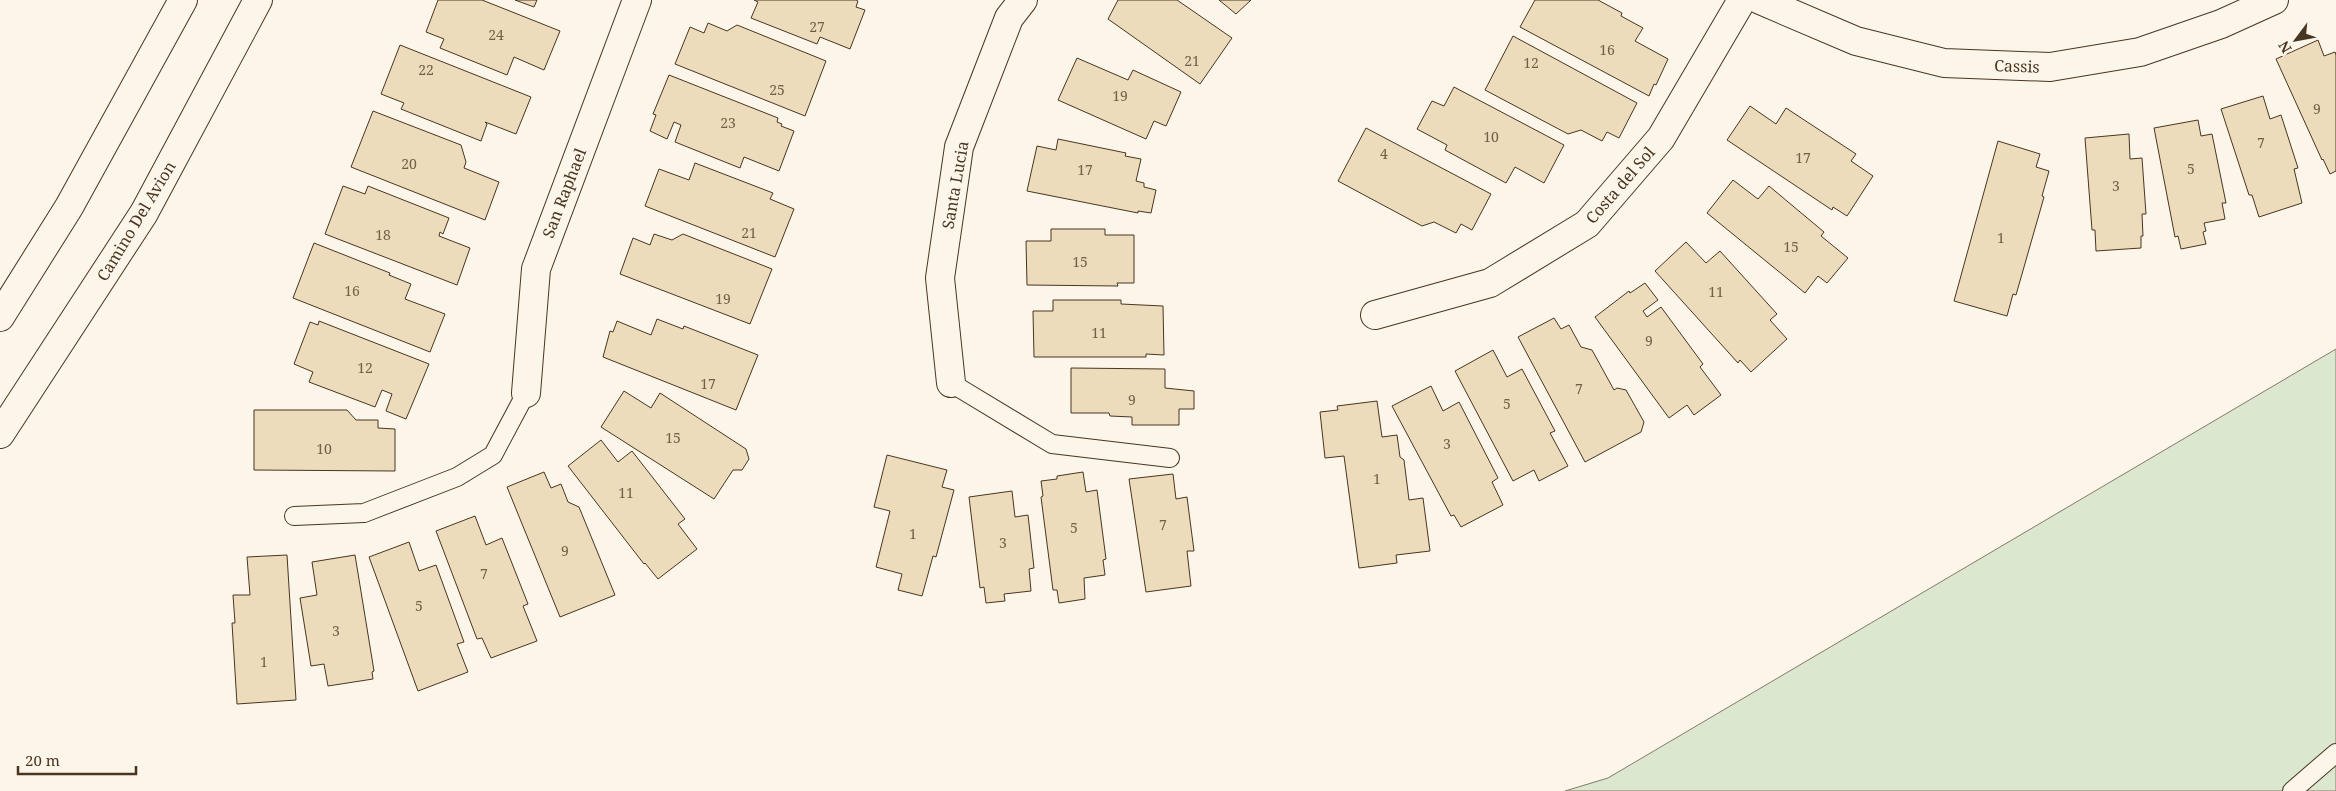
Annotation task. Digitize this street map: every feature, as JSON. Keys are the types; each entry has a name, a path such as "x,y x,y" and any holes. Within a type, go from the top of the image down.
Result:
{"street":[{"path":"0,317 69,207 183,0"},
{"name":"Camino Del Avion","path":"0,434 144,214 258,0"},
{"name":"San Raphael","path":"526,393 536,269 637,0"},
{"name":"Santa Lucia","path":"951,382 940,278 959,147 1009,18 1023,0"},
{"name":"Costa del Sol","path":"1376,314 1490,283 1587,224 1661,138 1742,0"},
{"name":"Cassis","path":"1760,0 1856,41 1944,63 2050,67 2140,52 2221,24 2274,0"}],"lane":[{"path":"951,382 1052,444 1170,458"},
{"path":"294,516 364,513 457,477 493,455 526,393"},
{"path":"2292,791 2336,753"}],"green space":[{"path":"2336,349 2336,791 1565,791 1608,778"}],"building":[{"path":"438,0 482,0 560,31 544,70 514,57 507,75 440,48 444,39 426,32"},
{"path":"515,0 537,0 534,7"},
{"path":"754,0 856,0 858,1 856,7 865,10 850,49 820,37 817,44 751,18 758,2"},
{"path":"1118,0 1177,0 1232,38 1200,84 1108,19"},
{"path":"1219,0 1251,0 1236,14"},
{"path":"1535,0 1598,0 1622,13 1621,16 1643,28 1635,41 1668,59 1649,96 1520,27"},
{"path":"708,23 727,31 737,25 826,61 805,116 675,64 690,27 704,33"},
{"path":"1513,36 1637,103 1619,138 1607,132 1602,141 1581,130 1568,134 1485,90"},
{"path":"2318,40 2324,56 2335,52 2336,55 2336,171 2330,174 2276,59"},
{"path":"400,45 531,97 516,134 485,122 487,124 481,141 401,109 404,103 381,94"},
{"path":"1077,58 1128,80 1133,70 1181,92 1166,126 1154,121 1146,139 1058,100"},
{"path":"669,75 778,118 777,122 782,124 781,126 794,131 779,171 744,157 740,168 675,142 681,125 674,122 667,139 650,131 656,115 653,114"},
{"path":"1454,87 1564,145 1544,183 1515,167 1506,183 1445,150 1447,145 1417,129 1432,101 1444,106"},
{"path":"2263,96 2270,119 2281,115 2298,168 2294,169 2302,203 2259,217 2252,195 2249,195 2221,109"},
{"path":"1750,106 1776,124 1786,108 1856,154 1851,161 1873,176 1847,216 1833,207 1832,210 1727,140"},
{"path":"373,111 461,145 466,162 464,168 499,182 485,220 351,167"},
{"path":"2198,120 2201,136 2212,134 2226,203 2222,203 2225,219 2204,223 2206,231 2203,232 2206,244 2181,249 2178,236 2175,237 2154,128"},
{"path":"1366,128 1491,194 1472,230 1461,224 1456,233 1434,222 1422,226 1338,181"},
{"path":"2129,134 2130,159 2142,158 2146,214 2142,214 2143,236 2141,236 2141,248 2096,251 2095,230 2092,230 2085,138"},
{"path":"1058,139 1126,153 1125,156 1141,159 1136,181 1144,183 1144,187 1156,190 1151,213 1138,211 1138,213 1027,191 1037,146 1056,150"},
{"path":"1998,141 2040,154 2036,167 2049,171 2042,196 2044,197 2016,295 2013,294 2007,316 1954,301"},
{"path":"695,163 773,193 770,199 794,209 775,257 645,206 659,169 689,180"},
{"path":"1733,180 1758,199 1769,186 1824,232 1821,236 1848,258 1827,283 1818,276 1805,293 1707,213"},
{"path":"343,186 365,194 368,186 449,218 443,234 440,232 439,236 470,248 457,285 325,234"},
{"path":"1051,229 1105,229 1105,235 1134,235 1134,283 1117,283 1118,286 1027,285 1026,241 1051,241"},
{"path":"654,234 672,240 683,234 772,269 750,324 620,274 633,238 650,245"},
{"path":"1686,242 1706,263 1720,251 1777,314 1770,320 1787,339 1751,372 1740,360 1738,363 1655,271"},
{"path":"314,243 390,273 389,275 411,284 405,299 445,314 430,352 293,298"},
{"path":"1645,283 1658,300 1643,311 1647,317 1661,307 1703,364 1700,367 1721,395 1694,415 1687,405 1669,418 1595,317 1629,291 1630,293"},
{"path":"1053,300 1121,300 1121,304 1163,306 1164,355 1146,354 1146,357 1034,357 1033,311 1053,311"},
{"path":"1554,318 1561,329 1569,325 1581,347 1592,350 1614,390 1617,388 1626,390 1644,422 1641,432 1585,462 1518,337"},
{"path":"657,319 683,329 684,326 758,355 736,410 603,357 610,331 613,332 617,321 651,335"},
{"path":"319,321 429,364 406,419 386,411 392,394 382,390 375,407 309,382 313,372 294,364 310,322 318,325"},
{"path":"1493,350 1507,377 1522,369 1555,431 1550,433 1568,466 1539,481 1534,470 1513,481 1455,371"},
{"path":"1071,368 1165,369 1165,388 1194,391 1194,409 1179,409 1179,425 1132,425 1132,417 1110,416 1109,413 1071,413"},
{"path":"1431,386 1443,411 1459,402 1498,478 1492,482 1503,505 1461,527 1454,515 1451,516 1392,406"},
{"path":"624,391 651,408 660,393 746,449 749,459 742,470 733,470 714,499 601,427"},
{"path":"1377,401 1382,437 1397,435 1400,457 1404,460 1409,500 1423,498 1430,551 1396,555 1397,563 1359,568 1344,456 1325,458 1320,412 1338,410 1337,406"},
{"path":"254,410 347,410 356,420 378,420 378,428 395,429 395,471 254,470"},
{"path":"601,440 618,462 632,451 685,519 678,524 697,549 658,579 644,564 568,466"},
{"path":"887,455 947,470 942,487 954,490 936,557 933,556 922,596 898,590 902,574 876,567 890,511 874,507"},
{"path":"544,472 551,488 561,484 568,502 579,507 615,595 560,617 507,487"},
{"path":"1083,472 1086,492 1097,490 1106,559 1103,560 1105,575 1084,578 1085,599 1059,603 1057,590 1053,590 1041,497 1043,496 1041,481 1057,479 1057,476"},
{"path":"1173,474 1176,499 1187,497 1194,551 1187,551 1191,586 1146,592 1129,479"},
{"path":"1012,491 1015,517 1028,515 1034,568 1029,569 1031,591 1004,594 1005,601 986,603 984,587 980,588 969,497"},
{"path":"475,516 486,545 502,538 528,604 523,606 537,641 491,658 482,638 477,639 436,531"},
{"path":"409,542 419,571 436,565 464,642 457,644 468,672 418,691 369,557"},
{"path":"287,555 296,700 237,704 232,623 235,623 233,595 250,595 247,557"},
{"path":"355,555 374,671 372,672 373,679 328,686 324,664 311,666 300,598 317,595 312,562"}]}
